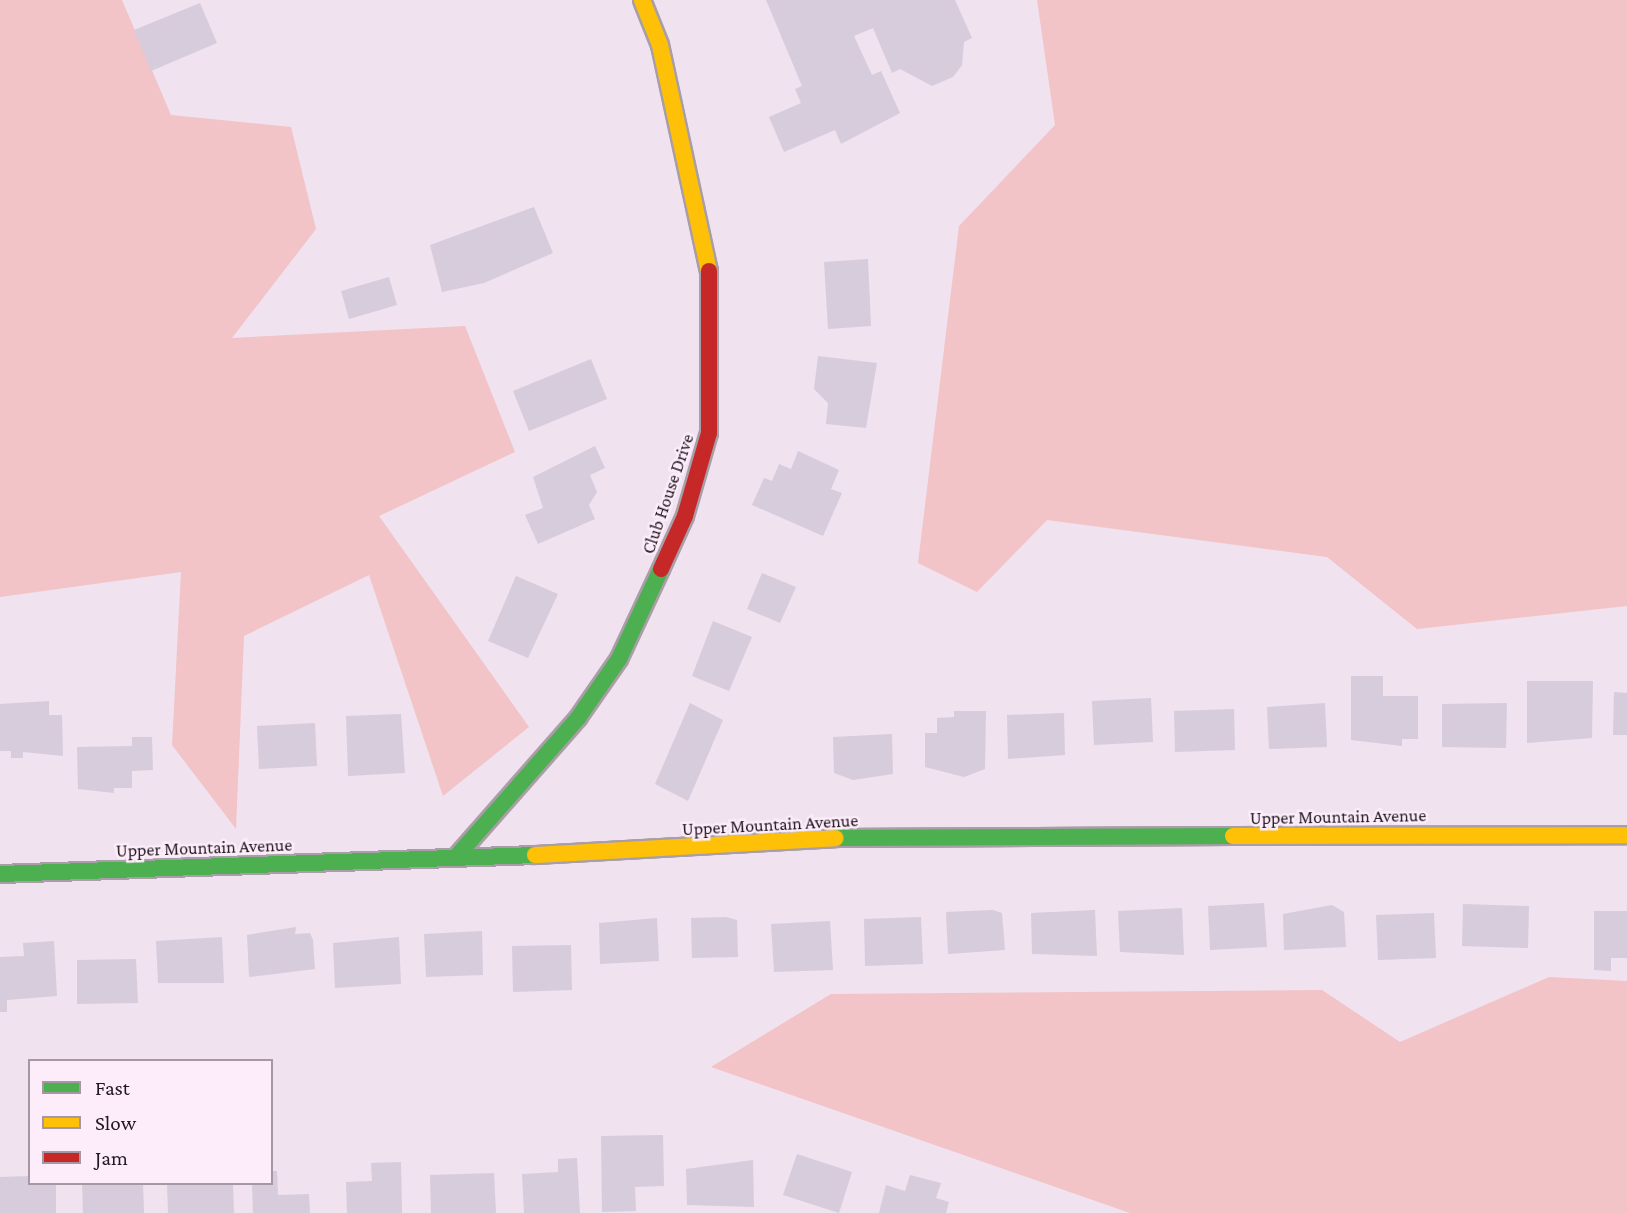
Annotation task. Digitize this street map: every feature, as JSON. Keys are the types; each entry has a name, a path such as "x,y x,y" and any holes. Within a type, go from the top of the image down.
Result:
{"street":[{"name":"Club House Drive","path":"456,857 578,718 619,659 685,516 709,433 713,290 660,45 642,0"},
{"name":"Upper Mountain Avenue","path":"0,874 456,857 821,838 1627,835"}],"shaded area":[{"path":"0,0 122,0 171,115 291,127 316,229 232,338 465,326 515,452 379,516 529,727 443,796 369,575 244,636 236,829 172,745 181,572 0,597"},
{"path":"1037,0 1627,0 1627,606 1417,629 1327,557 1047,520 977,592 918,563 959,226 1055,125"},
{"path":"1549,977 1627,981 1627,1213 1130,1213 711,1067 831,994 1322,990 1400,1042"}],"building":[{"path":"766,0 955,0 972,38 964,42 962,65 953,77 932,86 900,69 892,73 873,28 854,36 872,75 881,71 900,113 841,144 835,130 784,152 769,117 801,103 795,89 802,86"},
{"path":"200,3 217,43 151,71 134,30"},
{"path":"534,207 553,253 484,283 442,292 430,245"},
{"path":"868,259 871,326 828,329 824,262"},
{"path":"389,277 397,305 349,319 341,291"},
{"path":"818,356 877,363 866,428 826,424 828,403 814,389"},
{"path":"591,359 607,399 529,431 513,391"},
{"path":"595,446 605,468 590,475 597,492 589,505 595,519 538,544 525,515 543,508 533,477"},
{"path":"798,451 839,470 831,489 842,493 823,536 752,505 764,478 772,481 779,464 791,469"},
{"path":"762,573 796,587 780,623 747,609"},
{"path":"516,576 558,594 528,658 488,641"},
{"path":"713,621 752,637 729,691 692,676"},
{"path":"1351,676 1383,676 1383,696 1418,696 1418,739 1402,739 1402,746 1351,740"},
{"path":"1527,681 1593,681 1592,738 1527,743"},
{"path":"1614,692 1627,693 1627,735 1613,735"},
{"path":"1151,698 1153,742 1094,745 1092,701"},
{"path":"49,701 49,715 62,715 63,756 23,752 23,758 11,758 11,751 0,751 0,704"},
{"path":"690,703 723,720 688,801 655,784"},
{"path":"1325,703 1327,747 1269,749 1267,707"},
{"path":"1507,703 1506,748 1442,747 1442,704"},
{"path":"1234,709 1235,750 1175,752 1174,711"},
{"path":"954,711 986,711 985,769 964,777 925,767 925,733 937,733 937,718 954,717"},
{"path":"1064,713 1065,755 1008,759 1007,715"},
{"path":"401,714 405,773 348,776 346,716"},
{"path":"315,723 317,766 259,769 257,726"},
{"path":"892,734 893,774 853,780 834,773 833,737"},
{"path":"132,737 152,737 153,770 132,771 132,788 114,788 114,793 78,789 77,747 132,746"},
{"path":"1264,903 1267,947 1210,950 1208,906"},
{"path":"1463,904 1529,906 1528,948 1462,946"},
{"path":"1332,905 1344,912 1346,947 1284,950 1283,914"},
{"path":"1182,908 1184,955 1120,952 1118,911"},
{"path":"993,910 1002,913 1005,950 948,954 946,912"},
{"path":"1095,910 1097,956 1032,954 1031,913"},
{"path":"1594,911 1627,911 1627,958 1611,958 1611,971 1594,970"},
{"path":"1434,913 1436,958 1378,960 1376,915"},
{"path":"726,917 737,920 738,957 692,958 691,918"},
{"path":"921,917 923,964 865,966 864,919"},
{"path":"657,918 659,961 600,964 599,923"},
{"path":"830,921 833,970 774,972 771,924"},
{"path":"296,927 295,934 310,933 315,969 249,977 247,935"},
{"path":"482,931 483,975 426,977 424,934"},
{"path":"222,937 224,983 158,983 156,941"},
{"path":"399,937 401,984 335,988 333,943"},
{"path":"54,941 57,996 7,1000 7,1012 0,1012 0,957 24,956 23,943"},
{"path":"571,945 572,990 513,992 512,946"},
{"path":"136,959 138,1003 77,1004 77,960"},
{"path":"663,1135 664,1186 635,1187 636,1211 602,1212 601,1136"},
{"path":"797,1154 852,1172 839,1213 783,1195"},
{"path":"577,1158 580,1213 524,1213 522,1174 558,1172 558,1159"},
{"path":"753,1160 754,1207 687,1205 686,1169"},
{"path":"401,1162 402,1213 347,1213 346,1182 372,1181 371,1163"},
{"path":"273,1171 277,1171 278,1195 309,1194 310,1213 253,1213 252,1185 273,1185"},
{"path":"494,1173 496,1213 431,1213 430,1175"},
{"path":"910,1175 941,1183 936,1198 949,1202 946,1213 879,1213 886,1185 905,1191"},
{"path":"28,1176 28,1185 56,1185 56,1213 0,1213 0,1177"},
{"path":"82,1185 143,1185 144,1213 83,1213"},
{"path":"167,1185 233,1185 234,1213 168,1213"}],"traffic: fast":[{"path":"456,857 578,718 619,659 661,569"},
{"path":"836,838 1233,836"},
{"path":"0,874 535,855"}],"traffic: slow":[{"path":"642,0 660,45 709,271"},
{"path":"1233,836 1627,835"},
{"path":"535,855 836,838"}],"traffic: jam":[{"path":"661,569 685,516 709,433 709,271"}]}
